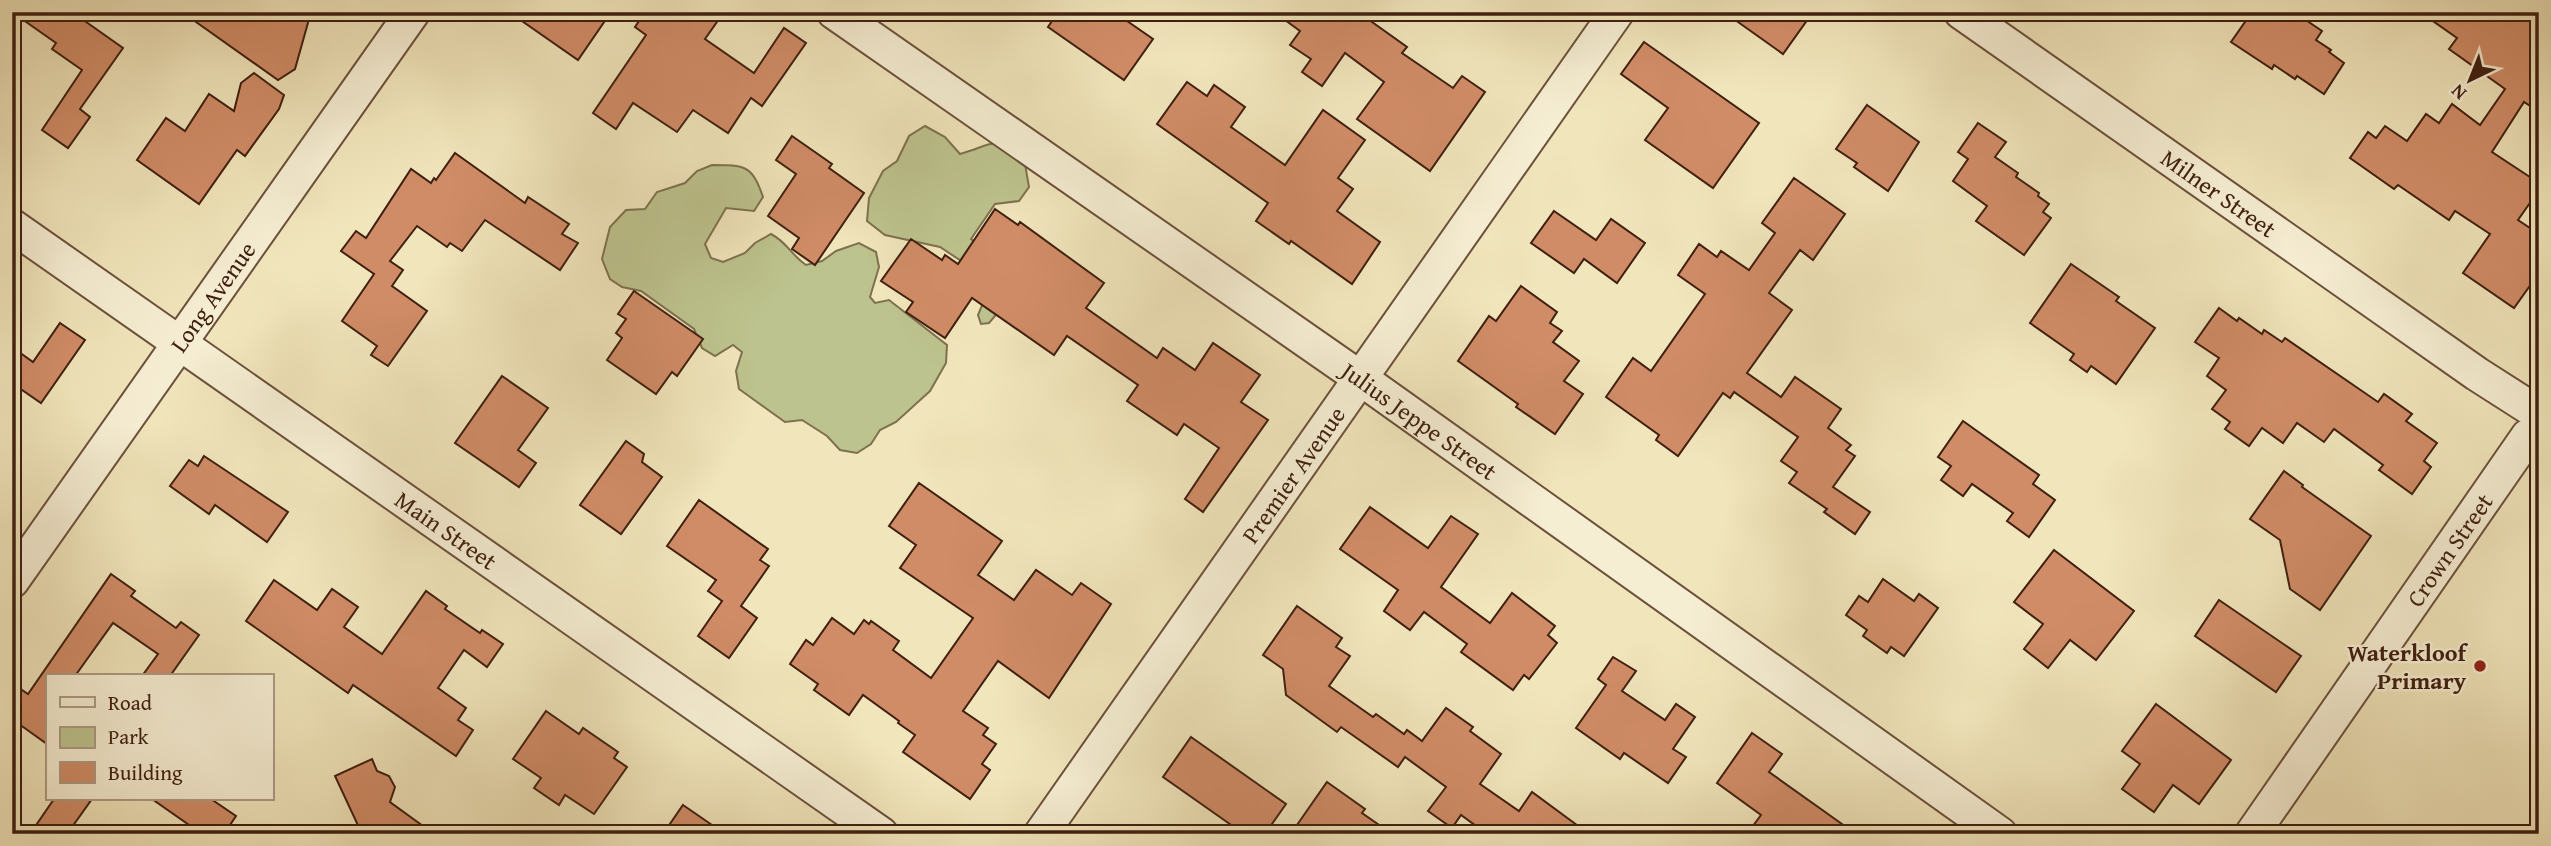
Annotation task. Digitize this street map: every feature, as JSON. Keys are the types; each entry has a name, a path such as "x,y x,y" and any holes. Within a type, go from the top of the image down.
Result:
{"street":[{"name":"Long Avenue","path":"12,581 412,12"},
{"name":"Julius Jeppe Street","path":"834,12 1360,378 2000,834"},
{"name":"Premier Avenue","path":"1041,834 1618,12"},
{"name":"Milner Street","path":"1961,12 2477,374 2535,433"},
{"name":"Main Street","path":"12,226 881,834"},
{"name":"Crown Street","path":"2252,834 2535,433"},
{"name":"Crown Street","path":"2273,834 2535,433"}],"green space":[{"path":"925,126 945,137 960,154 999,144 1024,158 1029,187 1019,201 995,204 971,239 1010,268 1005,304 989,323 981,324 978,315 985,298 978,272 940,247 885,235 867,221 869,198 883,171 897,161 909,136"},
{"path":"712,165 746,169 755,178 763,197 754,211 726,208 705,244 711,258 723,262 745,253 755,243 771,234 806,265 822,261 836,251 859,243 876,252 879,267 870,297 875,303 889,300 947,345 946,363 930,391 896,422 880,430 871,444 857,453 840,450 827,436 802,420 785,422 739,389 736,371 742,352 733,345 715,356 702,348 694,329 641,291 622,287 610,279 602,259 610,227 626,210 645,209 657,192 685,183 697,171"}],"building":[{"path":"12,12 72,12 123,48 80,109 90,117 68,148 42,130 82,70 52,49 56,43"},
{"path":"182,12 311,12 295,69 278,80"},
{"path":"509,12 611,12 578,60"},
{"path":"645,12 724,12 705,39 754,73 784,28 806,43 762,106 751,98 728,133 693,110 677,132 633,103 616,129 593,113 646,35 635,27"},
{"path":"1058,12 1114,12 1153,39 1124,80 1048,27"},
{"path":"1274,12 1358,12 1407,47 1402,53 1453,88 1462,76 1485,92 1430,171 1357,119 1384,82 1345,53 1322,86 1302,72 1311,59 1290,45 1300,31"},
{"path":"1724,12 1813,12 1783,54"},
{"path":"2252,12 2294,12 2322,31 2316,40 2344,63 2324,94 2297,76 2295,79 2274,65 2272,69 2231,42"},
{"path":"2420,12 2519,12 2539,26 2539,112 2524,102 2492,152 2539,183 2539,190 2518,220 2539,234 2539,273 2514,308 2463,273 2490,234 2455,211 2449,220 2398,185 2394,189 2350,158 2368,132 2376,138 2385,126 2407,141 2426,114 2439,123 2452,104 2480,125 2505,89 2449,49 2457,38"},
{"path":"1644,42 1759,123 1713,188 1645,140 1668,108 1621,74"},
{"path":"254,73 284,95 279,109 245,156 237,150 199,204 137,160 166,118 185,131 209,94 234,111 241,83"},
{"path":"1187,82 1207,96 1214,85 1245,107 1231,127 1285,165 1323,110 1365,140 1338,178 1353,189 1337,211 1380,242 1352,284 1291,241 1289,244 1256,221 1268,203 1157,124"},
{"path":"1867,105 1919,142 1888,191 1854,167 1857,163 1836,149"},
{"path":"1978,123 2006,142 1995,157 2018,173 2016,177 2039,193 2038,196 2049,204 2043,212 2051,218 2024,255 1976,221 1987,206 1953,181 1968,159 1958,152"},
{"path":"792,136 832,164 829,168 864,193 815,265 792,249 799,238 768,216 796,174 776,160"},
{"path":"455,153 525,203 528,197 569,224 562,234 578,243 560,270 485,220 462,251 450,243 447,247 417,226 390,261 403,270 392,286 427,311 388,366 371,355 377,346 342,321 374,274 341,251 356,231 366,238 411,169 431,183"},
{"path":"1794,178 1845,214 1813,260 1800,250 1769,293 1792,310 1747,373 1781,397 1795,377 1841,409 1828,428 1851,445 1846,450 1855,456 1833,487 1870,512 1855,534 1824,512 1827,509 1789,483 1797,472 1781,461 1798,437 1734,392 1730,398 1723,393 1678,456 1656,440 1659,435 1606,397 1633,358 1651,371 1705,294 1678,275 1699,244 1717,257 1721,251 1749,270 1775,233 1762,223"},
{"path":"995,209 1018,225 1020,222 1104,283 1086,308 1157,358 1163,348 1195,370 1213,343 1260,375 1241,402 1268,420 1203,512 1185,499 1219,448 1184,424 1177,435 1127,401 1138,385 1067,336 1054,355 972,298 945,338 906,312 913,302 881,281 911,239 942,260 945,255 958,264"},
{"path":"1554,211 1596,240 1611,219 1645,243 1617,283 1584,259 1574,273 1531,243"},
{"path":"2071,264 2119,297 2116,301 2155,328 2116,384 2091,366 2087,372 2070,360 2074,354 2030,323"},
{"path":"1521,286 1557,312 1550,323 1562,331 1553,342 1579,361 1564,381 1583,394 1555,434 1458,361 1489,316 1496,321"},
{"path":"634,291 703,339 677,376 672,372 656,394 607,360 622,338 616,333 626,319 618,314"},
{"path":"2219,308 2262,334 2264,330 2282,342 2285,338 2378,402 2384,394 2412,414 2406,421 2437,443 2424,461 2431,467 2412,494 2379,470 2383,465 2334,429 2324,442 2297,423 2283,443 2262,428 2249,446 2225,429 2230,422 2212,409 2226,390 2207,376 2219,358 2195,342"},
{"path":"60,323 85,340 41,403 12,383 12,347 33,362"},
{"path":"502,376 548,408 518,450 536,463 519,487 455,443"},
{"path":"1963,421 2039,475 2033,484 2055,500 2029,537 2007,521 2013,513 1972,484 1963,496 1941,480 1951,466 1938,457"},
{"path":"626,441 644,454 642,462 662,477 621,534 580,505"},
{"path":"204,456 288,512 267,542 215,505 209,514 170,486 189,460 198,466"},
{"path":"2284,471 2371,536 2320,610 2290,589 2280,540 2250,519"},
{"path":"919,483 1002,541 978,575 1014,600 1036,570 1072,595 1081,583 1111,604 1049,698 998,661 963,711 988,728 983,735 996,744 982,764 990,770 970,799 903,752 915,735 898,723 899,721 863,695 849,715 814,690 818,684 790,664 806,640 813,645 832,618 854,634 864,620 869,624 871,621 899,641 893,650 931,678 973,618 900,568 916,545 889,526"},
{"path":"699,500 768,549 760,560 769,566 741,606 757,618 729,658 698,636 722,601 708,591 716,580 667,546"},
{"path":"1370,507 1428,548 1451,516 1478,534 1441,587 1490,623 1512,593 1555,626 1548,635 1557,643 1529,679 1524,675 1513,690 1461,652 1467,644 1424,612 1410,630 1384,611 1398,590 1340,549"},
{"path":"2054,550 2134,611 2096,660 2070,640 2048,668 2024,649 2043,624 2014,602"},
{"path":"111,574 135,591 131,596 176,628 181,622 199,635 171,674 143,674 158,654 113,623 76,674 46,674 46,743 12,719 12,706 22,690 28,694"},
{"path":"1883,579 1914,601 1919,594 1938,608 1904,656 1891,647 1887,653 1863,636 1867,630 1846,615 1859,596 1868,602"},
{"path":"274,580 317,610 332,589 358,607 344,627 382,654 426,591 447,606 445,609 480,633 482,630 503,644 487,667 464,650 438,688 466,708 458,720 473,730 456,756 353,685 348,693 246,621"},
{"path":"2219,600 2301,656 2276,692 2195,636"},
{"path":"1297,606 1342,638 1336,647 1350,656 1329,686 1373,717 1376,714 1404,734 1407,730 1422,741 1446,708 1473,727 1470,731 1501,754 1480,784 1519,811 1532,792 1589,834 1487,834 1461,815 1452,828 1428,811 1446,787 1405,757 1398,767 1341,727 1337,732 1286,695 1283,669 1263,655"},
{"path":"1613,657 1636,671 1622,691 1665,720 1676,704 1695,717 1673,749 1686,757 1668,783 1624,753 1620,759 1576,728 1606,685 1598,679"},
{"path":"2156,704 2231,760 2199,804 2173,785 2154,812 2122,789 2140,764 2122,751"},
{"path":"546,711 579,734 583,728 618,752 614,758 627,767 594,814 565,795 559,805 534,788 541,778 513,759"},
{"path":"1752,733 1782,754 1769,772 1856,834 1747,834 1761,815 1717,783"},
{"path":"1191,737 1286,804 1265,834 1244,834 1163,777"},
{"path":"372,759 377,771 389,776 395,787 390,802 434,834 362,834 335,776"},
{"path":"1327,782 1365,809 1362,813 1392,834 1310,834 1297,825"},
{"path":"53,800 91,800 67,834 30,834"},
{"path":"153,800 212,800 236,816 224,834 202,834"},
{"path":"683,805 725,834 663,834"}],"place":[{"name":"Waterkloof Primary","path":"2480,666"}]}
